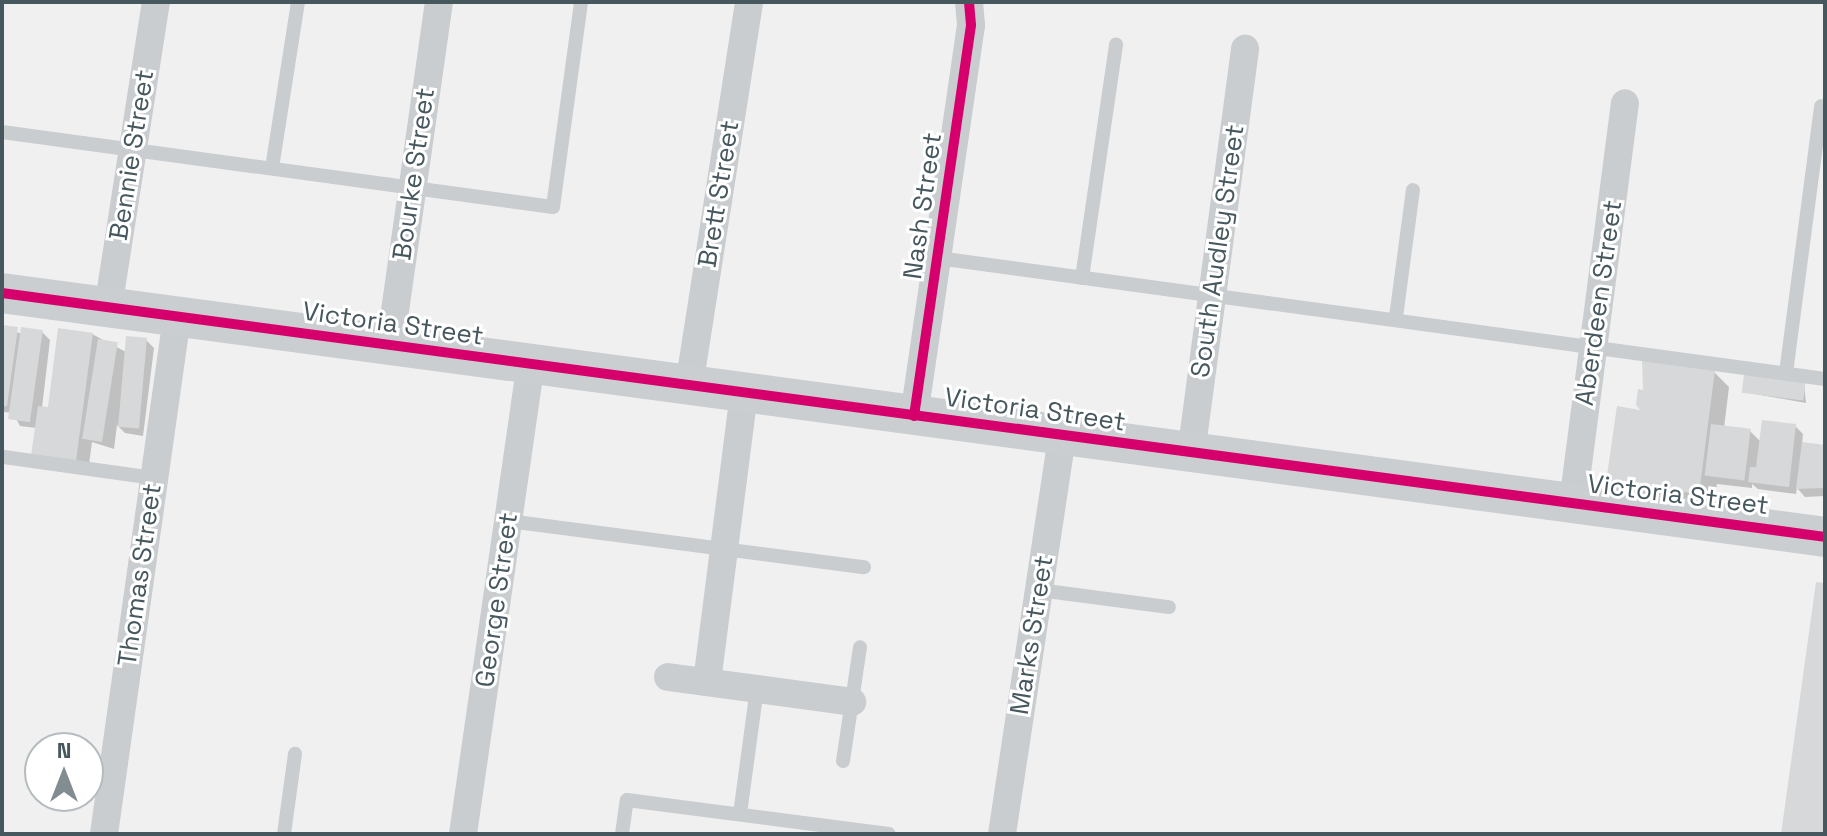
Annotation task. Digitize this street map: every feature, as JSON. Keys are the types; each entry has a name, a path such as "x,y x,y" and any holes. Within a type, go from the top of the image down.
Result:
{"street":[{"name":"Bennie Street","path":"108,308 156,2"},
{"name":"Bourke Street","path":"390,346 439,2"},
{"name":"Brett Street","path":"689,386 749,2"},
{"name":"Nash Street","path":"914,416 971,25 969,2"},
{"name":"South Audley Street","path":"1191,454 1245,49"},
{"name":"Aberdeen Street","path":"1573,503 1625,103"},
{"name":"Victoria Street","path":"2,293 1825,537"},
{"name":"Thomas Street","path":"104,834 177,317"},
{"name":"George Street","path":"463,834 531,365"},
{"path":"707,682 744,394"},
{"name":"Marks Street","path":"1002,834 1062,436"},
{"path":"668,677 852,702"}],"lane":[{"path":"272,168 298,2"},
{"path":"2,132 553,207 581,2"},
{"path":"1082,278 1116,44"},
{"path":"1786,373 1821,106"},
{"path":"1396,317 1413,190"},
{"path":"938,258 1396,317 1825,379"},
{"path":"4,457 154,478"},
{"path":"508,521 864,567"},
{"path":"1039,590 1169,607"},
{"path":"843,761 860,647"},
{"path":"740,814 757,689"},
{"path":"284,834 295,754"},
{"path":"622,834 627,800 889,834"}],"building":[{"path":"2,325 18,327 7,406 2,406"},
{"path":"21,327 43,330 30,422 8,419"},
{"path":"58,328 93,333 76,461 31,456 38,406 48,407"},
{"path":"126,336 147,338 139,428 118,427"},
{"path":"98,339 118,342 102,442 82,439"},
{"path":"1642,360 1715,370 1699,494 1606,482 1617,406 1640,410 1636,405 1638,389 1643,390"},
{"path":"1744,374 1806,382 1803,400 1742,393"},
{"path":"1762,420 1796,424 1789,487 1748,482 1750,467 1756,467"},
{"path":"1711,424 1751,429 1744,480 1705,476"},
{"path":"1802,442 1825,445 1825,488 1796,489"},
{"path":"1816,582 1825,583 1825,821 1823,834 1781,834"}],"cycle path":[{"path":"914,416 971,25 969,2"},
{"path":"2,293 1825,537"}]}
